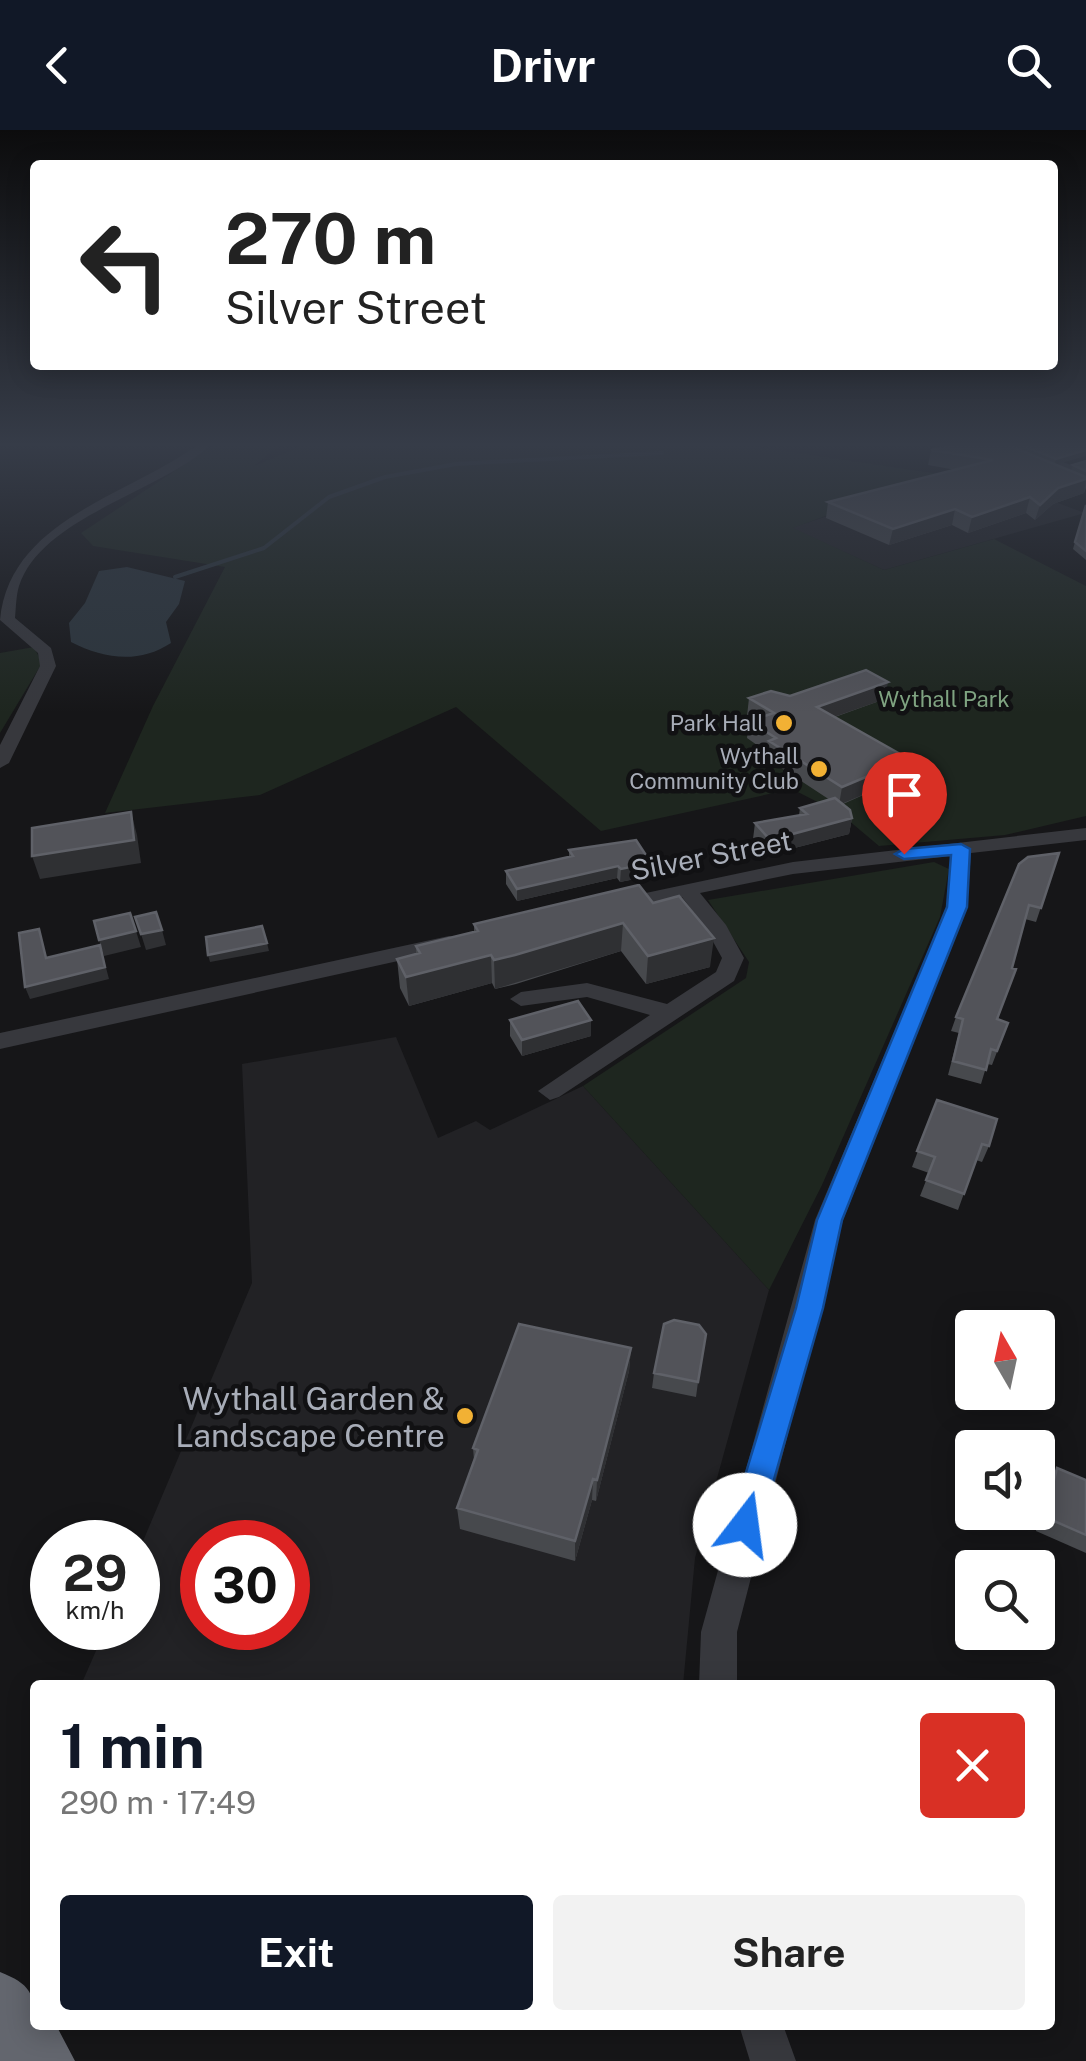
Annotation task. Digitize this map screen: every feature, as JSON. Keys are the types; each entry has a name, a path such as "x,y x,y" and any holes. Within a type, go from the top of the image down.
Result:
{"highway":[{"path":"0,2006 41,2061"}],"street":[{"path":"0,763 48,666 46,651 6,620 24,560 42,541 56,533"},
{"name":"Silver Street","path":"588,911 794,868 1086,834"},
{"path":"718,1680 720,1632 830,1220 957,907 961,849"},
{"path":"550,1091 726,976 733,958 715,925 685,888"},
{"path":"0,1041 472,938"},
{"path":"521,999 587,990 671,1013"},
{"path":"764,2030 773,2061"}],"shaded area":[{"path":"802,533 1014,533 884,570"},
{"path":"127,567 185,581 179,604 166,622 171,643 147,654 121,657 71,642 69,623 85,603 99,571"},
{"name":"Wythall Garden & Landscape Centre","path":"396,1037 438,1138 476,1121 490,1130 583,1086 769,1290 695,1558 683,1680 83,1680 96,1650 160,1650 160,1520 152,1520 252,1283 242,1064"}],"green space":[{"name":"Wythall Park","path":"81,533 804,533 884,570 994,539 1086,586 1086,816 1005,835 879,846 841,814 792,789 601,831 456,707 260,795 105,813 153,706 225,567 93,546"},
{"path":"34,647 42,663 0,733 0,653"},
{"path":"934,862 949,869 940,917 822,1185 769,1290 583,1086 746,978 749,962 708,900"}],"building":[{"path":"1078,533 1086,533 1086,551 1075,542"},
{"path":"866,670 888,682 817,707 909,759 842,787 769,741 776,738 749,721 774,713 749,698 771,691 790,696"},
{"path":"835,798 850,810 852,818 770,840 755,823 807,814 800,808"},
{"path":"131,812 134,840 32,856 32,828"},
{"path":"636,840 651,863 621,869 618,866 517,889 506,871 573,856 569,850"},
{"path":"1059,853 1041,908 1029,905 1012,968 1016,969 997,1019 1008,1023 997,1051 991,1049 986,1070 953,1061 963,1019 956,1017 1019,864 1028,857"},
{"path":"639,885 653,903 679,896 714,938 648,956 623,923 515,955 494,960 491,955 406,977 397,959 420,953 416,946 478,931 474,924"},
{"path":"156,912 162,930 141,934 135,917"},
{"path":"130,913 136,931 99,940 94,921"},
{"path":"262,926 267,943 208,955 206,937"},
{"path":"39,929 46,958 100,945 105,967 25,987 19,933"},
{"path":"578,1001 591,1020 522,1040 510,1020"},
{"path":"937,1100 997,1119 989,1146 982,1144 964,1194 926,1180 935,1157 917,1151"},
{"path":"674,1320 699,1325 706,1334 698,1382 654,1373 664,1324"},
{"path":"519,1324 631,1348 597,1480 593,1479 575,1541 457,1508 478,1450 473,1448"},
{"path":"1057,1468 1086,1480 1086,1535 1055,1521"}],"waterway":[{"path":"175,577 264,548 283,533"}],"place":[{"name":"Park Hall","path":"784,723"},
{"name":"Wythall Community Club","path":"819,769"},
{"name":"Wythall Garden & Landscape Centre","path":"465,1416"}],"route":[{"path":"745,1525 809,1308 830,1220 922,1002 957,907 961,849 904,854"}]}
